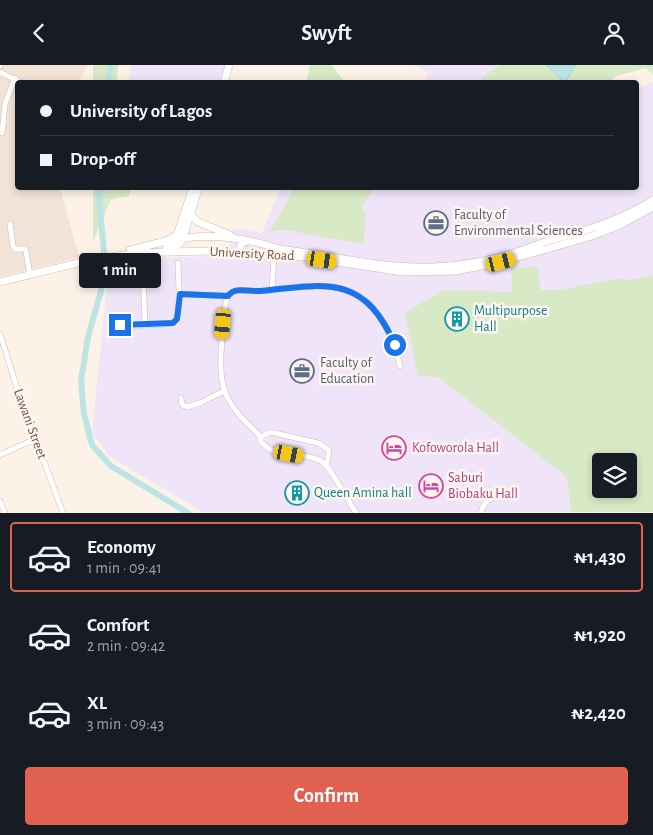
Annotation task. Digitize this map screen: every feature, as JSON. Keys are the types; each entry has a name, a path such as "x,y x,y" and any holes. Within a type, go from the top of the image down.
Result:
{"main road":[{"path":"225,80 229,65"},
{"path":"230,80 234,65"},
{"path":"166,241 177,235 191,190"},
{"path":"0,282 90,260 178,245 183,238 199,190"},
{"name":"University Road","path":"106,258 183,238 235,237 278,249 390,265 418,267 452,265 512,254 545,242 598,227 630,213 653,200"},
{"name":"University Road","path":"138,253 207,251 244,255 306,257 403,272 455,271 515,259 592,236 626,223 653,207"},
{"path":"191,215 198,221 235,237"},
{"path":"181,226 183,238 192,246 207,251"},
{"path":"244,255 240,251 240,247 242,243 250,241"}],"street":[{"path":"0,72 18,80"},
{"path":"2,133 5,104 15,78"},
{"path":"10,224 13,246 15,249 24,249 26,251 30,275"},
{"path":"272,290 274,256"},
{"path":"120,325 173,323 177,319 180,294 178,263"},
{"path":"143,272 145,325"},
{"path":"356,513 326,465 316,459 268,448 261,441 261,437 235,411 224,391 220,376 228,296 231,292 236,291 256,292 318,286 348,290 374,307 388,329 395,345 400,366"},
{"path":"180,294 228,296"},
{"name":"Lawani Street","path":"0,334 3,353 63,513"},
{"path":"181,398 182,405 186,407 200,403 224,391"},
{"path":"261,437 270,432 318,443 328,449 326,465"},
{"path":"0,455 35,439"},
{"path":"481,513 486,501 503,494"},
{"path":"0,501 5,513"}],"shaded area":[{"path":"0,65 88,65 80,80 15,80 15,190 61,190 79,257 0,277"},
{"path":"132,65 226,65 222,80 129,80"},
{"path":"413,65 499,65 497,80 426,80 428,72"},
{"path":"653,82 653,512 200,512 190,504 110,457 92,433 109,264 175,257 227,256 233,228 262,233 279,190 639,190 639,89"}],"green space":[{"path":"93,65 118,65 117,80 93,80"},
{"path":"310,65 331,65 343,80 306,80"},
{"path":"501,65 653,65 653,75 646,68 616,76 611,80 483,80 481,78"},
{"path":"93,190 130,190 129,196 111,199 93,242"},
{"path":"293,190 373,190 362,206 366,217 363,244 286,230 270,231"},
{"path":"538,267 540,290 560,290 604,281 629,280 653,275 653,512 571,512 567,477 438,377 418,376 405,313 443,290 512,292 511,268"}],"water":[{"path":"546,65 575,65 567,80 562,80"}],"waterway":[{"path":"108,80 111,65"},
{"path":"98,190 106,273 88,337 81,381 84,414 92,445 111,466 188,513"}],"place":[{"name":"Faculty of Environmental Sciences","path":"436,223"},
{"name":"Multipurpose Hall","path":"457,319"},
{"name":"Faculty of Education","path":"302,371"},
{"name":"Kofoworola Hall","path":"394,448"},
{"name":"Saburi Biobaku Hall","path":"431,486"},
{"name":"Queen Amina hall","path":"297,493"}],"route":[{"path":"120,325 173,323 177,319 180,294 228,296 231,292 236,291 256,292 318,286 334,287 348,290 374,307 388,329 395,345"}]}
